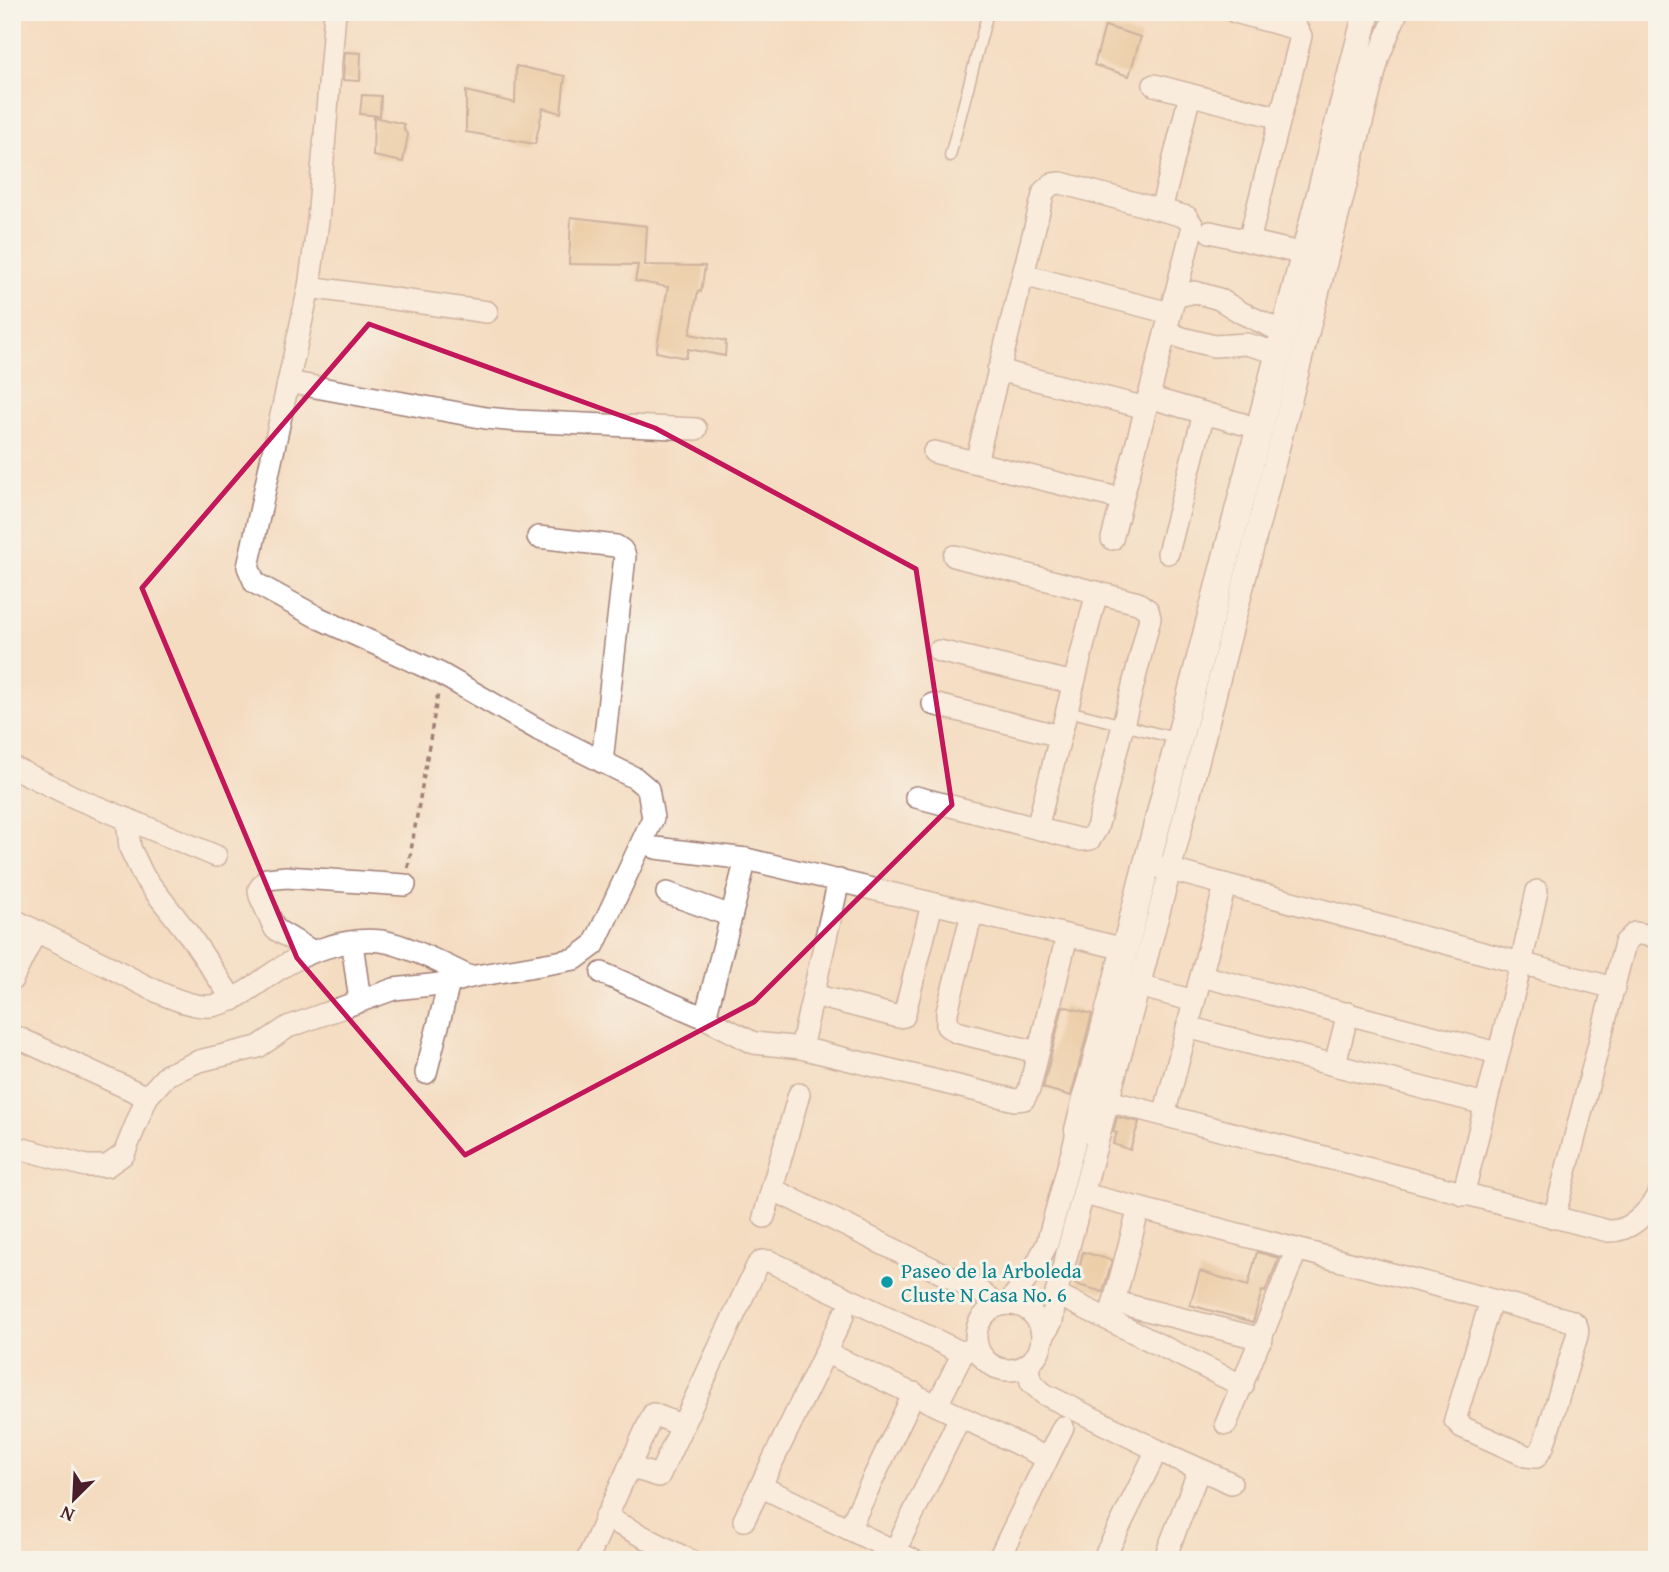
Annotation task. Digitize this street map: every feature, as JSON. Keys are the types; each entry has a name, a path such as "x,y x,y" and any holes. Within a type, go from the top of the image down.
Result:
{"street":[{"path":"14,1151 86,1166 107,1166 124,1154 146,1097 167,1075 199,1061 258,1047 288,1027 394,989 575,959 594,944 653,818 648,789 635,778 539,730 441,674 319,618 255,583 251,576 248,567 309,287 320,193 335,12"},
{"path":"1235,12 1293,28 1301,33 1249,242"},
{"path":"1042,1339 1052,1321 1056,1294 1084,1194 1088,1133 1109,1101 1127,986 1125,949 1158,867 1179,739 1367,12"},
{"path":"937,1405 970,1350 977,1326 988,1311 1002,1305 1034,1269 1047,1244 1088,1133 1379,56 1397,12"},
{"path":"1154,85 1280,118"},
{"path":"1161,210 1190,95"},
{"path":"976,462 1044,191 1052,184 1061,183 1187,217 1193,226 1112,539"},
{"path":"1210,232 1291,251"},
{"path":"1023,275 1170,313 1182,338 1214,346 1282,343"},
{"path":"309,287 487,312"},
{"path":"1170,313 1195,292 1219,299 1282,343"},
{"path":"998,370 1204,413 1243,424"},
{"path":"288,382 507,420 696,429"},
{"path":"1168,554 1204,413"},
{"path":"934,452 1121,499"},
{"path":"538,537 615,546 622,550 625,556 602,762"},
{"path":"916,797 1082,840 1093,837 1124,725 1150,614 1138,603 954,556"},
{"path":"1037,828 1097,592"},
{"path":"939,651 1074,683"},
{"path":"933,704 1060,736"},
{"path":"12,767 127,820 216,856"},
{"path":"127,820 130,848 144,877 190,936 233,1000"},
{"path":"656,848 746,859 1125,949"},
{"path":"705,1018 746,859"},
{"path":"1158,867 1614,988"},
{"path":"312,951 275,929 260,896 259,889 267,878 405,885"},
{"path":"801,1048 839,880"},
{"path":"1164,1115 1226,886"},
{"path":"1463,1195 1537,891"},
{"path":"667,893 731,916"},
{"path":"813,996 904,1016 932,904"},
{"path":"972,913 947,1012 947,1026 956,1032 1037,1052"},
{"path":"12,919 171,998 211,1006 233,1000 280,968 312,951 352,943 382,941 427,957 460,980"},
{"path":"12,980 36,931"},
{"path":"1554,1218 1627,939 1635,933 1657,937"},
{"path":"602,973 705,1018 754,1043 801,1048 1015,1100 1024,1099 1029,1090 1067,936"},
{"path":"352,943 360,1001"},
{"path":"1202,976 1497,1053"},
{"path":"426,1073 460,980"},
{"path":"1127,986 1194,1001"},
{"path":"1335,1064 1348,1013"},
{"path":"1187,1027 1485,1104"},
{"path":"12,1035 146,1097"},
{"path":"764,1217 799,1094"},
{"path":"1109,1101 1598,1229 1618,1231 1634,1224 1657,1196"},
{"path":"629,1466 659,1476 757,1266 762,1261 769,1261 970,1350 998,1368 1007,1370 1027,1365 1040,1349 1041,1328 1036,1318 1019,1306 1002,1305 772,1189"},
{"path":"1084,1194 1569,1320 1577,1325 1577,1336 1543,1447 1536,1457 1526,1456 1462,1427 1455,1420 1491,1300"},
{"path":"1112,1310 1139,1208"},
{"path":"1226,1424 1297,1249"},
{"path":"1056,1294 1112,1310 1262,1339"},
{"path":"1112,1310 1243,1386"},
{"path":"744,1520 844,1316"},
{"path":"827,1353 1047,1458"},
{"path":"1027,1365 1031,1382 1044,1394 1231,1483"},
{"path":"849,1529 914,1393"},
{"path":"587,1560 653,1414 683,1426"},
{"path":"762,1487 904,1555 960,1417"},
{"path":"998,1560 1063,1427"},
{"path":"1103,1560 1157,1450"},
{"path":"1164,1560 1199,1470"},
{"path":"606,1517 689,1560"}],"lane":[{"path":"950,156 988,12"},
{"path":"1068,711 1179,739"}],"path":[{"path":"405,885 441,674"}],"highlighted area":[{"path":"369,324 655,428 916,569 952,805 754,1002 465,1155 297,958 142,588"}],"building":[{"path":"1105,26 1141,37 1129,76 1094,65"},
{"path":"345,52 361,53 360,81 343,80"},
{"path":"516,66 565,76 561,113 543,108 535,144 466,132 466,91 515,103"},
{"path":"362,95 381,96 380,116 360,114"},
{"path":"374,117 404,124 408,135 403,162 373,156"},
{"path":"571,217 647,226 645,265 705,266 690,334 726,341 725,356 688,349 686,358 656,352 668,287 635,281 638,265 569,264"},
{"path":"1063,1006 1092,1014 1071,1096 1043,1088"},
{"path":"1117,1117 1139,1122 1130,1150 1113,1144 1117,1133 1113,1132"},
{"path":"1083,1252 1112,1260 1103,1292 1075,1284"},
{"path":"1257,1252 1279,1258 1265,1292 1262,1291 1253,1322 1190,1305 1200,1271 1248,1286"}],"place":[{"name":"Paseo de la Arboleda Cluste N Casa No. 6","path":"887,1282"}]}
